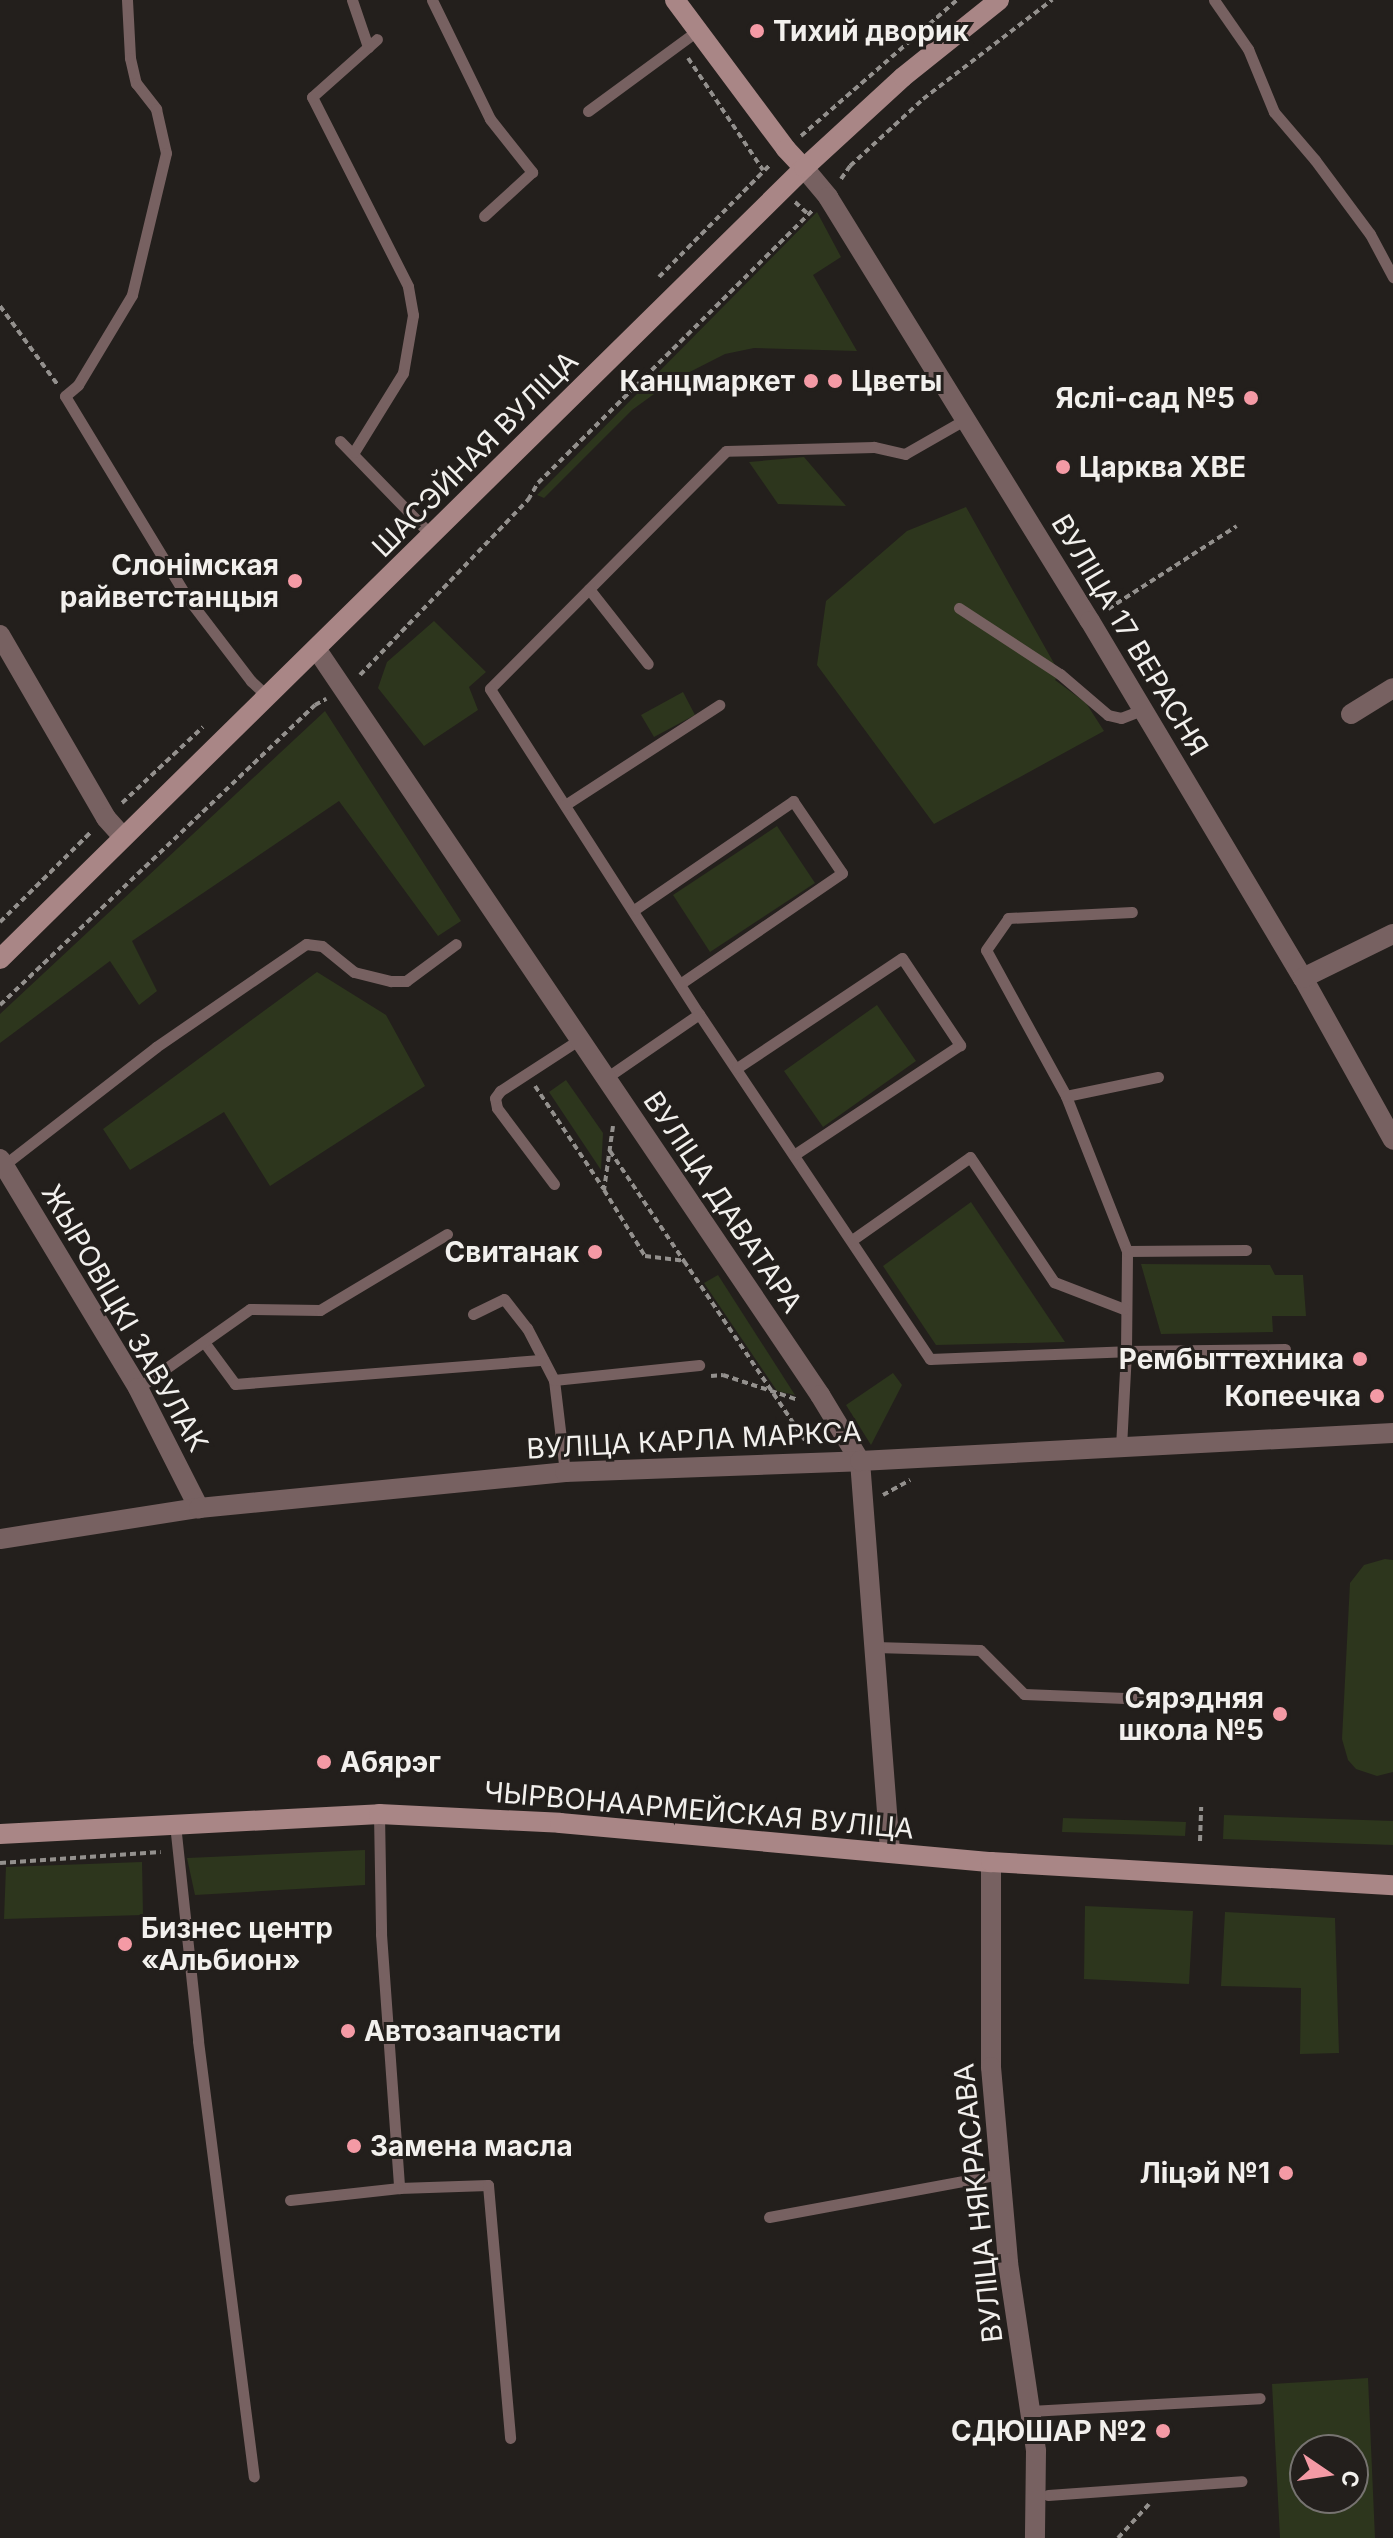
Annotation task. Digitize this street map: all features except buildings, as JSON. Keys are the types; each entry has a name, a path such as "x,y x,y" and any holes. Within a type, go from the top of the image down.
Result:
{"main road":[{"path":"675,0 804,168"},
{"name":"ШАСЭЙНАЯ ВУЛІЦА","path":"0,959 269,698 804,168 903,77 999,0"},
{"name":"ЧЫРВОНААРМЕЙСКАЯ ВУЛІЦА","path":"0,1834 379,1814 560,1823 991,1862 1393,1885"}],"street":[{"name":"ВУЛІЦА 17 ВЕРАСНЯ","path":"804,168 828,197 1090,621 1303,978 1393,1140"},
{"path":"0,635 106,818 123,837"},
{"name":"ВУЛІЦА ДАВАТАРА","path":"317,650 335,694 580,1039 820,1395 860,1461 890,1853"},
{"path":"1351,714 1393,688"},
{"path":"1303,978 1393,934"},
{"name":"ЖЫРОВІЦКІ ЗАВУЛАК","path":"2,1162 138,1388 199,1508"},
{"name":"ВУЛІЦА КАРЛА МАРКСА","path":"0,1539 199,1508 565,1472 808,1453 860,1461 1393,1433"},
{"name":"ВУЛІЦА НЯКРАСАВА","path":"991,1862 991,2067 1008,2263 1036,2451 1035,2538"}],"lane":[{"path":"127,0 136,83 156,109 166,153 132,295 78,385 65,396 186,596 251,681 269,698"},
{"path":"352,0 372,43 312,97 408,286 413,315 403,373 354,452"},
{"path":"432,0 490,119 532,172 484,216"},
{"path":"1214,0 1248,49 1274,112 1315,160 1370,234 1393,277"},
{"path":"588,111 697,31"},
{"path":"966,419 905,454 874,447 726,451 490,689 699,1014 930,1359 1126,1351 1285,1349"},
{"path":"340,441 354,452 432,536"},
{"path":"589,589 648,664"},
{"path":"959,608 1060,674 1108,715 1121,718 1142,710"},
{"path":"565,805 719,705"},
{"path":"634,910 793,801 842,873 680,984"},
{"path":"1121,1447 1127,1251 1066,1096 986,950 1008,918 1132,912"},
{"path":"2,1162 156,1047 306,944 322,946 354,972 391,981 406,981 456,944"},
{"path":"737,1068 902,958 960,1045 794,1155"},
{"path":"606,1078 699,1014"},
{"path":"554,1184 497,1108 495,1098 500,1091 580,1039"},
{"path":"1066,1096 1158,1077"},
{"path":"852,1240 970,1157 1054,1282 1124,1309"},
{"path":"138,1388 250,1309 320,1310 447,1234"},
{"path":"1127,1251 1246,1250"},
{"path":"473,1314 504,1299 527,1328 554,1380 565,1472"},
{"path":"204,1342 235,1384 543,1360"},
{"path":"554,1380 699,1365"},
{"path":"875,1647 980,1650 1024,1694 1226,1702"},
{"path":"379,1814 381,1934 399,2188"},
{"path":"175,1824 198,2041 254,2476"},
{"path":"769,2217 1000,2174"},
{"path":"290,2200 399,2188 488,2185 510,2438"},
{"path":"1030,2411 1260,2398"},
{"path":"1048,2495 1241,2481"}],"path":[{"path":"0,1005 315,705 335,694 374,663 528,500 538,483 828,197 850,166 923,99 1052,0"},
{"path":"679,44 764,171"},
{"path":"0,306 65,396"},
{"path":"1090,621 1237,526"},
{"path":"335,694 335,712"},
{"path":"527,1074 645,1256 684,1261"},
{"path":"604,1190 614,1127 608,1119"},
{"path":"610,1151 808,1453"},
{"path":"707,1377 723,1375 808,1404"},
{"path":"793,1445 808,1453"},
{"path":"863,1496 883,1495 921,1473"},
{"path":"1200,1841 1201,1807"},
{"path":"0,1863 178,1851"},
{"path":"1118,2538 1153,2500 1153,2487"}],"green space":[{"path":"817,212 841,257 813,275 857,351 754,348 725,354 672,381 632,410 544,498 537,495"},
{"path":"804,457 846,506 778,504 749,462"},
{"path":"966,507 1060,674 1055,680 1086,703 1104,731 934,824 817,665 826,601 907,531"},
{"path":"434,621 486,672 469,687 478,710 424,746 378,688 387,662"},
{"path":"683,692 695,715 654,737 641,715"},
{"path":"325,711 461,921 438,936 339,801 132,941 157,991 139,1005 110,961 0,1043 0,1014"},
{"path":"777,826 815,883 710,952 673,895"},
{"path":"317,972 386,1015 425,1086 270,1186 224,1112 130,1170 103,1129"},
{"path":"877,1005 916,1061 823,1127 784,1071"},
{"path":"566,1080 603,1133 601,1170 549,1092"},
{"path":"971,1202 1065,1342 936,1345 883,1266"},
{"path":"1141,1264 1270,1265 1275,1275 1303,1275 1306,1316 1272,1316 1273,1332 1161,1334"},
{"path":"718,1275 795,1395 777,1391 704,1283"},
{"path":"893,1373 902,1385 871,1445 846,1405"},
{"path":"1393,1560 1393,1772 1377,1776 1356,1769 1348,1760 1342,1739 1350,1583 1364,1565"},
{"path":"1224,1815 1393,1821 1393,1845 1223,1839"},
{"path":"1063,1818 1186,1822 1185,1836 1062,1832"},
{"path":"365,1850 365,1885 195,1895 187,1858"},
{"path":"142,1862 143,1915 4,1919 6,1867"},
{"path":"1085,1906 1193,1911 1189,1984 1084,1979"},
{"path":"1225,1912 1335,1918 1339,2053 1300,2054 1301,1988 1221,1986"},
{"path":"1368,2378 1375,2538 1280,2538 1272,2384"}],"place":[{"name":"Тихий дворик","path":"757,31"},
{"name":"Канцмаркет","path":"811,381"},
{"name":"Цветы","path":"835,381"},
{"name":"Яслі-сад №5","path":"1251,398"},
{"name":"Царква ХВЕ","path":"1063,467"},
{"name":"Слонімская райветстанцыя","path":"295,581"},
{"name":"Свитанак","path":"595,1252"},
{"name":"Рембыттехника","path":"1360,1359"},
{"name":"Копеечка","path":"1377,1396"},
{"name":"Сярэдняя школа №5","path":"1280,1714"},
{"name":"Абярэг","path":"324,1762"},
{"name":"Бизнес центр «Альбион»","path":"125,1944"},
{"name":"Автозапчасти","path":"348,2031"},
{"name":"Замена масла","path":"354,2146"},
{"name":"Ліцэй №1","path":"1286,2173"},
{"name":"СДЮШАР №2","path":"1163,2431"}]}
